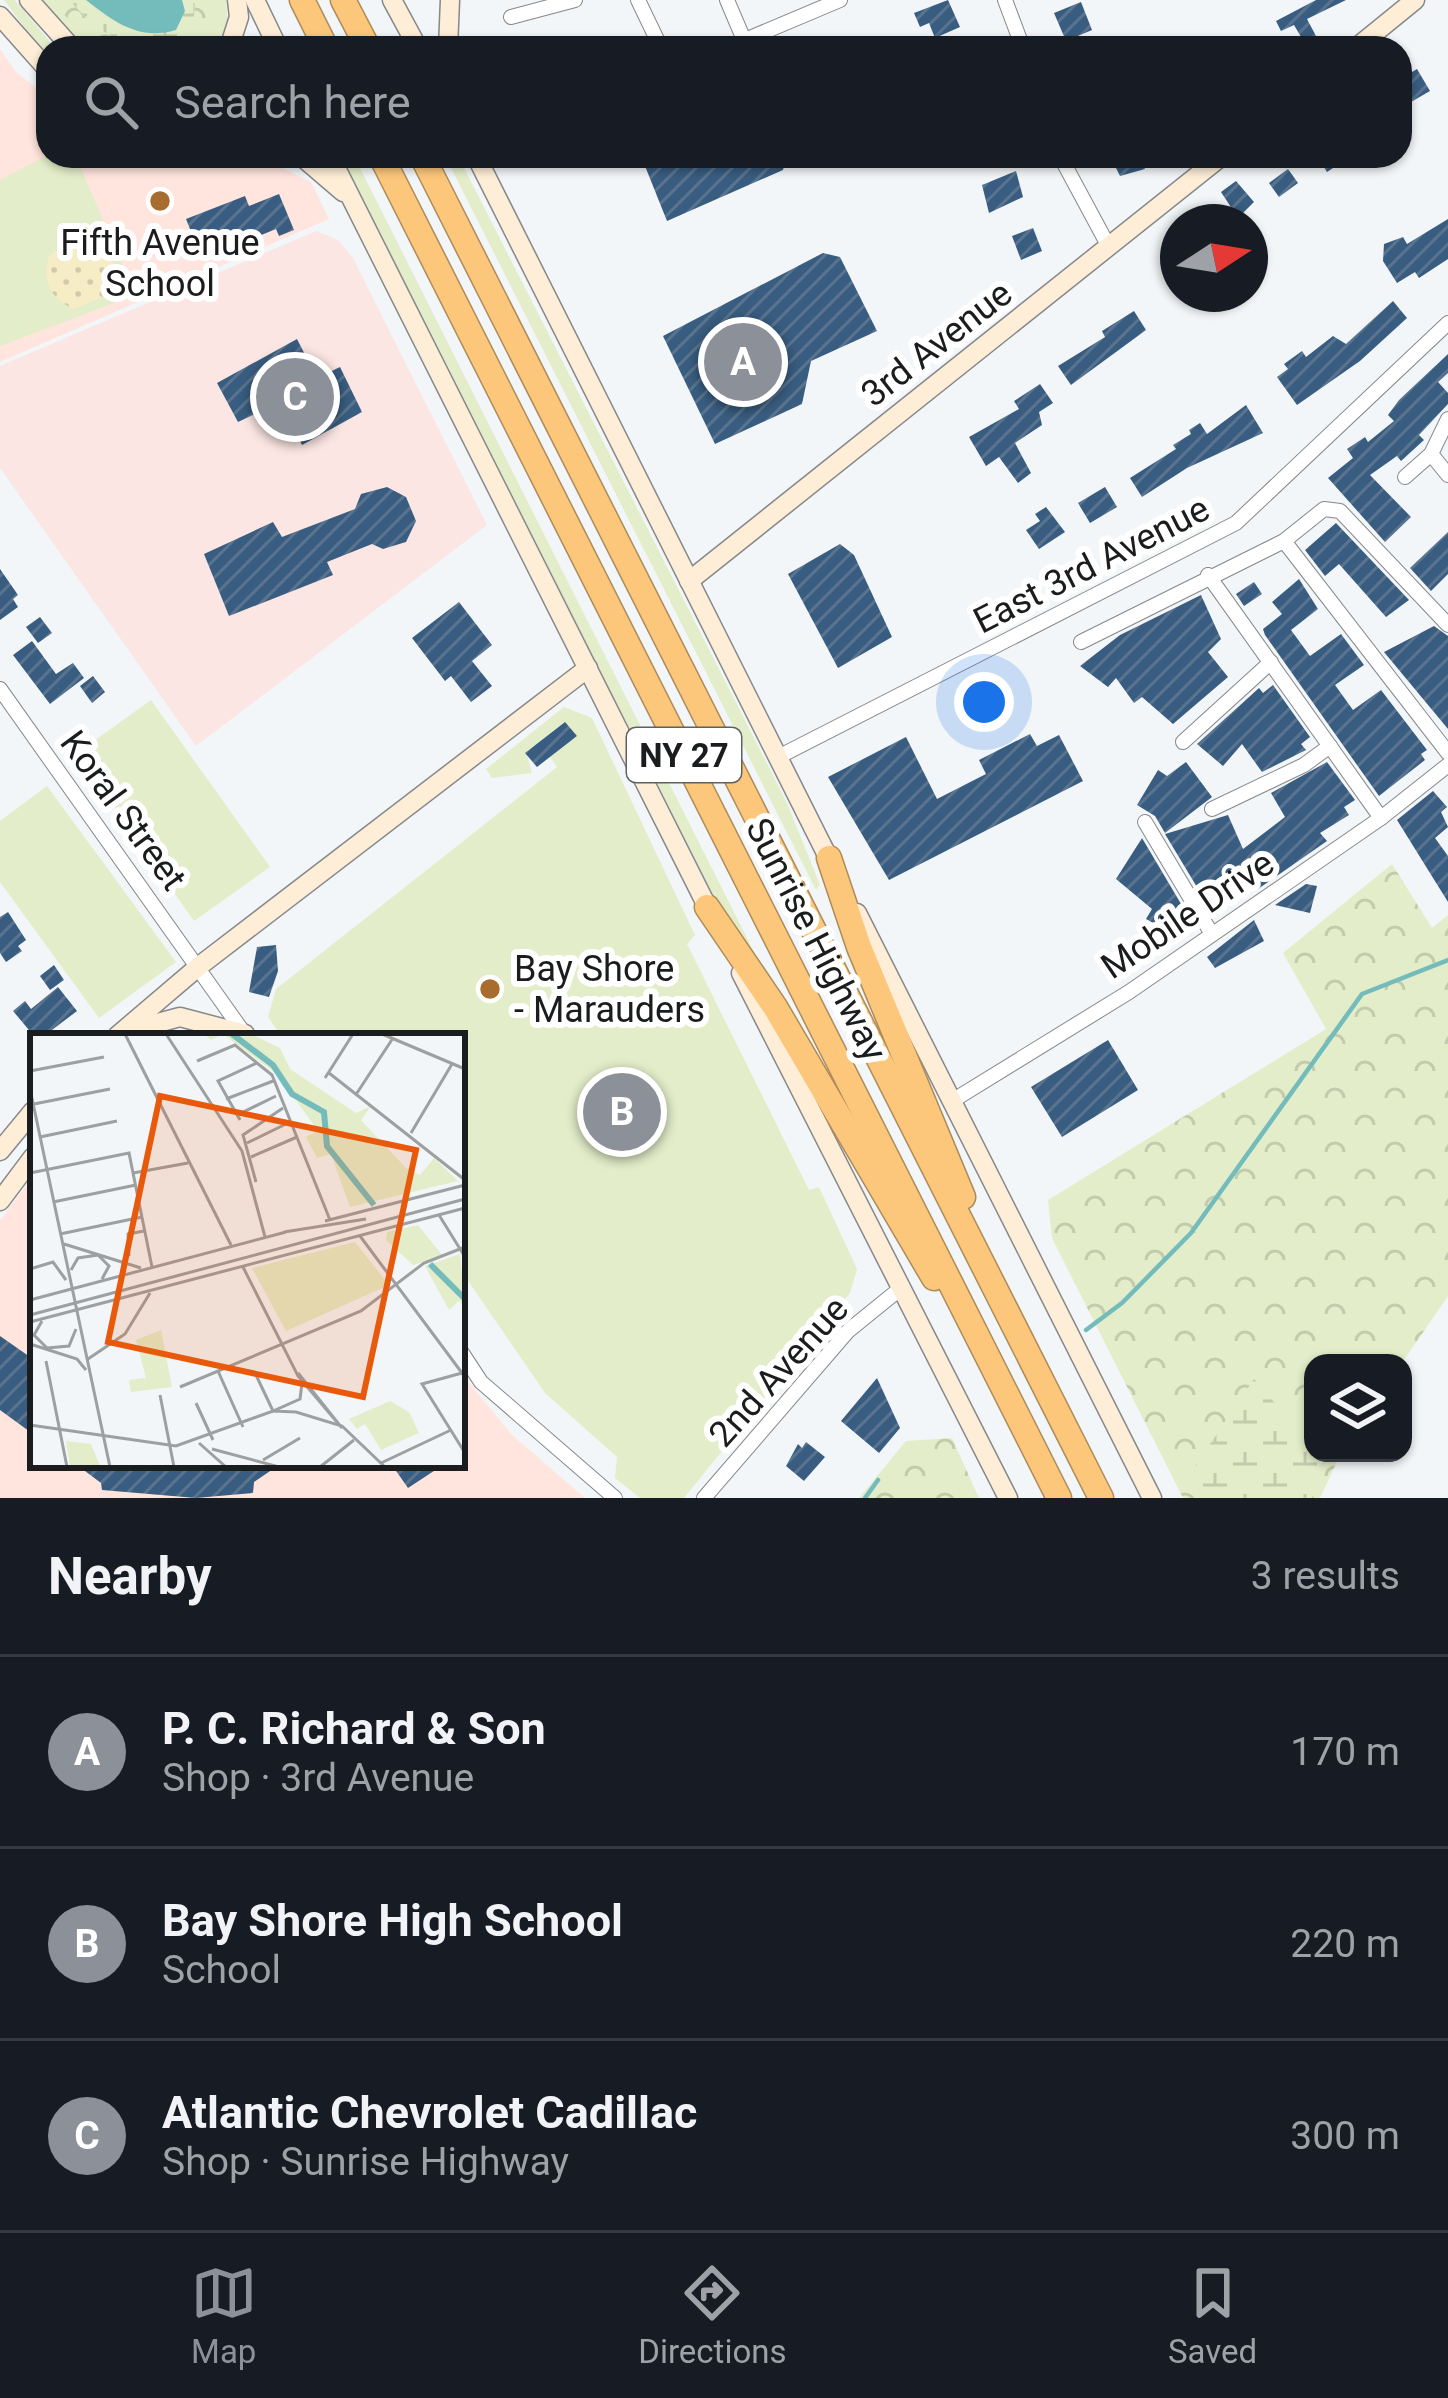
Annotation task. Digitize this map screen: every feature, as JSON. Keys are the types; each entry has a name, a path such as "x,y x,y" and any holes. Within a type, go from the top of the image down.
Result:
{"highway":[{"path":"302,0 320,36"},
{"path":"344,0 362,36"},
{"name":"Sunrise Highway","path":"387,168 1059,1498"},
{"name":"Sunrise Highway","path":"428,168 1101,1498"},
{"path":"829,858 1001,1301"},
{"path":"707,907 775,1007 911,1244 987,1354"}],"main road":[{"path":"29,0 61,36"},
{"path":"233,36 239,17 237,0"},
{"path":"255,0 272,36"},
{"path":"392,0 412,36"},
{"path":"448,36 450,0"},
{"path":"1371,36 1415,0"},
{"path":"0,16 36,56"},
{"path":"315,168 351,199"},
{"path":"336,168 1008,1498"},
{"name":"Sunrise Highway","path":"484,168 1152,1498"},
{"name":"3rd Avenue","path":"689,581 1207,168"},
{"path":"121,1033 198,967 588,668"},
{"path":"128,1033 180,1017 238,1033"},
{"path":"0,1151 7,1136 30,1114"},
{"path":"0,1201 30,1161"}],"street":[{"path":"511,17 575,0"},
{"path":"638,0 655,36"},
{"path":"727,0 742,36"},
{"path":"754,36 840,0"},
{"path":"1005,0 1018,36"},
{"path":"1066,168 1109,247"},
{"name":"East 3rd Avenue","path":"778,758 1236,523 1448,323"},
{"path":"1405,477 1431,454 1448,419"},
{"path":"1431,454 1448,475"},
{"path":"1081,643 1208,575 1284,541 1324,509 1340,511 1448,625"},
{"path":"1284,541 1448,753"},
{"path":"1208,575 1381,818"},
{"path":"1183,742 1270,662"},
{"name":"Koral Street","path":"0,689 244,1033"},
{"path":"1212,809 1304,765 1330,746"},
{"name":"Mobile Drive","path":"952,1101 1129,992 1210,931 1381,818 1448,765"},
{"path":"1145,823 1210,931"},
{"name":"2nd Avenue","path":"704,1498 848,1331 901,1288"},
{"path":"465,1357 482,1382 615,1498"}],"shaded area":[{"name":"Fifth Avenue School","path":"0,49 16,72 36,88 36,168 283,168 311,182 329,219 0,362"},
{"path":"316,231 338,240 353,258 487,525 196,746 0,468 0,366"},
{"path":"30,1181 30,1468 465,1468 465,1378 511,1434 585,1498 0,1498 0,1220"}],"green space":[{"path":"4,0 15,0 45,36 36,36 36,43"},
{"path":"34,0 226,0 228,22 222,36 67,36"},
{"path":"51,0 69,0 110,36 89,36"},
{"path":"69,0 195,0 193,31 187,36 112,36"},
{"path":"195,0 215,0 205,36 187,36 193,31"},
{"path":"36,161 36,168 81,169 132,286 125,299 0,346 0,180"},
{"path":"346,168 360,168 757,958 752,959 717,902"},
{"path":"451,168 464,168 787,803 820,885 816,890"},
{"path":"151,700 270,867 194,921 76,754"},
{"path":"564,707 592,718 695,935 687,944 809,1190 819,1187 857,1269 850,1293 684,1498 640,1498 615,1478 617,1457 545,1393 465,1276 465,1033 279,1033 268,1017 276,989 557,767 550,757 576,736 564,722 526,752 532,773 492,778 486,769"},
{"path":"47,786 176,962 99,1018 0,882 0,821"},
{"path":"1392,864 1432,928 1448,915 1448,1296 1408,1354 1304,1354 1304,1462 1337,1462 1320,1498 1183,1498 1052,1238 1048,1200 1326,1029 1283,953"},
{"path":"1254,1379 1292,1423 1304,1429 1304,1462 1320,1462 1312,1498 1200,1498 1190,1474"},
{"path":"952,1438 979,1498 859,1498 906,1441"}],"sand":[{"path":"78,233 107,241 116,271 123,271 129,286 124,297 105,296 74,309 54,294 48,281 49,256"}],"water":[{"path":"86,0 182,0 185,11 176,30 150,33 117,22"}],"building":[{"path":"948,0 960,27 934,36 929,23 920,27 914,13"},
{"path":"1316,0 1346,0 1307,19 1316,36 1300,36 1294,25 1281,31 1276,21"},
{"path":"1081,2 1092,30 1064,36 1054,13"},
{"path":"1417,69 1430,91 1412,101 1412,72"},
{"path":"646,168 784,168 783,170 667,221"},
{"path":"1116,168 1145,169 1120,176"},
{"path":"1288,169 1298,183 1279,197 1269,183"},
{"path":"1016,171 1023,197 989,213 982,185"},
{"path":"1236,181 1254,202 1229,204 1221,192"},
{"path":"279,194 294,230 279,236 276,229 202,259 186,219 245,196 249,206"},
{"path":"1448,219 1448,259 1419,278 1415,272 1397,283 1383,261 1384,244 1403,237 1407,244"},
{"path":"1033,228 1042,251 1021,260 1012,236"},
{"path":"823,253 840,257 877,331 811,361 802,404 715,444 663,336"},
{"path":"1393,301 1407,318 1360,361 1297,405 1277,377 1288,369 1284,364 1302,351 1306,357 1333,336 1346,344"},
{"path":"1134,311 1146,330 1071,385 1058,366 1105,337 1102,331"},
{"path":"297,339 317,378 340,367 362,412 302,445 280,402 238,422 217,383"},
{"path":"1448,354 1448,373 1438,382 1448,393 1448,404 1419,435 1424,440 1401,461 1397,456 1370,475 1411,517 1385,542 1328,478 1353,458 1347,449 1365,437 1368,442 1394,421 1388,415 1399,400"},
{"path":"1040,384 1053,403 1039,412 1042,425 1015,443 1031,473 1018,483 999,457 986,466 969,437 1019,409 1014,401"},
{"path":"1246,405 1263,433 1187,468 1142,497 1130,478 1176,449 1173,445 1200,423 1207,434"},
{"path":"387,487 406,497 416,521 406,542 383,549 372,544 327,562 333,575 229,616 204,554 273,522 282,537 355,509 361,494"},
{"path":"1105,487 1117,507 1090,523 1078,503"},
{"path":"1046,507 1065,532 1039,549 1026,530 1040,521 1035,514"},
{"path":"1336,523 1409,600 1386,617 1339,564 1325,576 1305,550"},
{"path":"1448,532 1448,574 1431,591 1410,568"},
{"path":"840,544 854,555 892,637 838,668 788,574"},
{"path":"0,569 18,595 13,599 18,607 0,620"},
{"path":"1299,579 1318,609 1291,630 1310,656 1341,634 1364,665 1335,685 1353,710 1381,690 1427,750 1421,754 1425,760 1379,796 1265,635 1263,629 1282,614 1272,602"},
{"path":"1254,582 1262,594 1244,606 1236,594"},
{"path":"1201,595 1221,639 1208,652 1228,677 1173,724 1142,697 1134,703 1116,678 1108,687 1080,666 1120,635"},
{"path":"459,602 492,645 472,661 492,686 471,702 451,676 445,681 412,638"},
{"path":"40,617 52,633 38,643 26,627"},
{"path":"1434,626 1448,636 1448,729 1384,652"},
{"path":"32,641 56,674 73,663 84,678 50,704 13,655"},
{"path":"93,676 105,692 92,703 80,686"},
{"path":"1273,685 1310,737 1301,744 1306,750 1262,772 1242,744 1223,766 1197,744 1259,688 1263,693"},
{"path":"565,722 577,736 537,767 525,753"},
{"path":"1030,734 1037,746 1059,735 1083,781 889,880 828,777 906,737 937,799 986,774 979,760"},
{"path":"1186,762 1212,797 1165,833 1155,816 1137,805 1158,770 1167,776"},
{"path":"1327,762 1355,800 1344,807 1349,815 1320,833 1327,841 1258,889 1238,869 1212,912 1165,834 1228,815 1243,849 1285,817 1271,793"},
{"path":"1433,791 1447,807 1441,812 1448,827 1435,838 1448,856 1448,902 1397,820"},
{"path":"1142,838 1187,914 1173,934 1146,919 1152,909 1116,879"},
{"path":"1306,884 1317,886 1310,913 1275,905"},
{"path":"8,912 26,940 18,946 22,951 6,962 0,953 0,917"},
{"path":"1254,920 1264,941 1215,968 1207,957"},
{"path":"276,945 278,971 269,997 249,992 257,947"},
{"path":"54,965 64,980 50,990 40,976"},
{"path":"58,987 77,1011 48,1033 31,1033 13,1011 25,1001 31,1009"},
{"path":"1108,1040 1138,1090 1062,1137 1031,1087"},
{"path":"0,1336 30,1357 30,1432 0,1410"},
{"path":"877,1378 900,1428 879,1453 841,1421"},
{"path":"806,1442 825,1457 804,1481 786,1466 798,1444 802,1448"},
{"path":"81,1468 275,1468 254,1482 253,1493 196,1498 102,1490 101,1483"},
{"path":"394,1468 438,1468 408,1488"}],"waterway":[{"path":"1086,1330 1122,1303 1191,1233 1362,994 1448,960"},
{"path":"865,1498 878,1480"}],"place":[{"name":"Fifth Avenue School","path":"160,201"},
{"name":"P. C. Richard & Son","path":"743,362"},
{"name":"Atlantic Chevrolet Cadillac","path":"295,397"},
{"name":"Bay Shore - Marauders","path":"490,989"},
{"name":"Bay Shore High School","path":"622,1112"}]}
